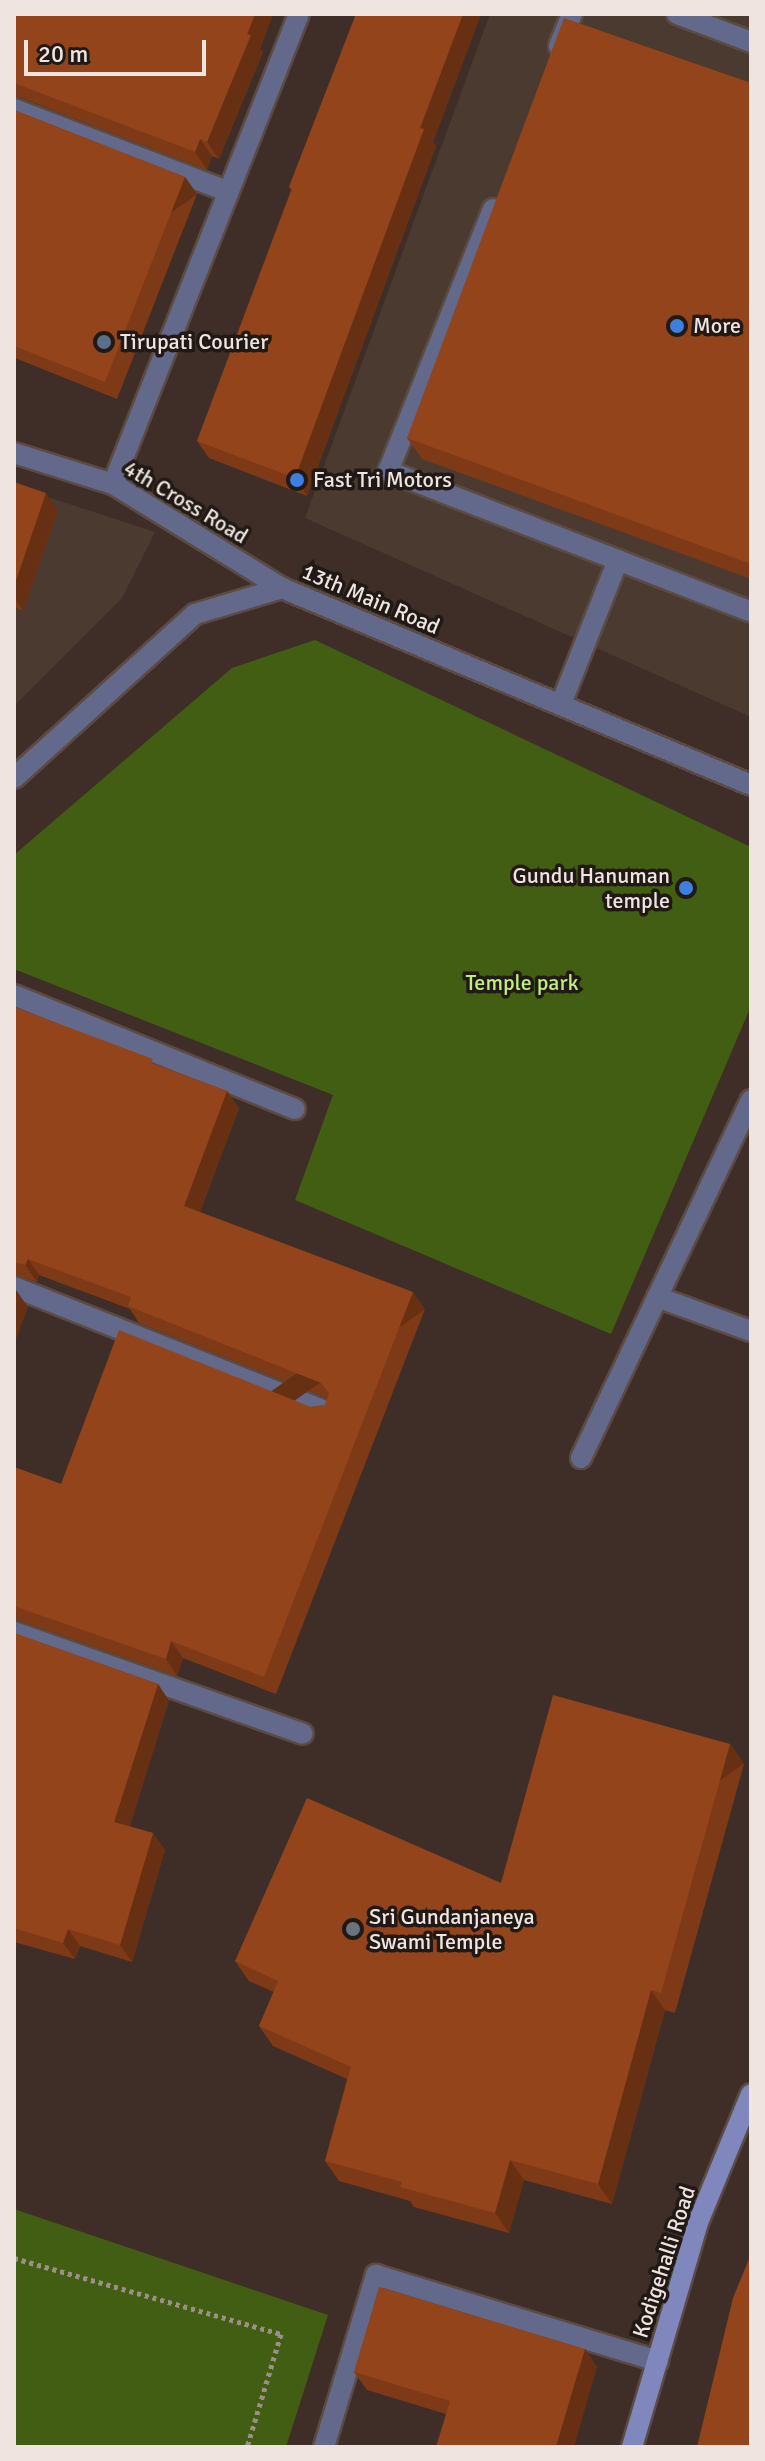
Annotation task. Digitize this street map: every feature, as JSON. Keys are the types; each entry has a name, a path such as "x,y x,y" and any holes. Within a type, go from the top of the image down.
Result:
{"main road":[{"name":"Kodigehalli Road","path":"632,2447 699,2220 751,2094"}],"street":[{"path":"113,484 299,14"},
{"path":"554,58 572,14"},
{"path":"677,14 751,42"},
{"path":"14,109 229,192"},
{"path":"501,191 388,471 751,612"},
{"name":"4th Cross Road","path":"14,453 113,484 282,588"},
{"path":"561,704 618,560"},
{"name":"13th Main Road","path":"16,775 195,614 282,588 751,785"},
{"path":"14,995 295,1109"},
{"path":"581,1458 751,1100"},
{"path":"14,1287 328,1412"},
{"path":"657,1297 751,1331"},
{"path":"14,1632 303,1734"},
{"path":"324,2447 376,2275 658,2361"}],"path":[{"path":"14,2258 281,2334 247,2447"}],"shaded area":[{"path":"490,14 751,14 751,717 305,518"},
{"path":"14,486 155,532 122,598 14,706"}],"green space":[{"name":"Temple park","path":"315,640 751,847 751,1006 611,1334 295,1200 333,1095 14,969 14,855 232,668"},
{"path":"14,2209 328,2315 286,2447 14,2447"}],"building":[{"path":"14,14 255,14 247,34 251,35 207,142 200,139 195,152 14,83"},
{"path":"356,14 463,14 420,128 424,129 295,478 197,441 292,189 289,187"},
{"path":"564,18 751,83 751,564 407,438"},
{"path":"14,110 185,177 105,382 14,346"},
{"path":"14,482 46,493 14,586"},
{"path":"14,1007 153,1059 151,1063 227,1091 184,1206 413,1292 264,1677 171,1641 166,1659 14,1606 14,1467 61,1484 119,1330 311,1407 325,1405 329,1393 321,1383 128,1306 131,1297 28,1259 25,1265 14,1262"},
{"path":"14,1633 158,1684 114,1822 153,1833 120,1945 68,1929 63,1943 14,1928"},
{"path":"553,1695 730,1744 661,1993 651,1990 598,2184 510,2160 495,2213 400,2187 402,2182 325,2161 351,2067 259,2026 278,1981 235,1961 307,1798 501,1883"},
{"path":"751,2254 751,2447 697,2447 733,2298"},
{"path":"379,2287 585,2349 556,2447 436,2447 450,2401 354,2372"}],"place":[{"name":"More","path":"677,326"},
{"name":"Tirupati Courier","path":"104,342"},
{"name":"Fast Tri Motors","path":"297,480"},
{"name":"Gundu Hanuman temple","path":"686,888"},
{"name":"Sri Gundanjaneya Swami Temple","path":"353,1929"}]}
